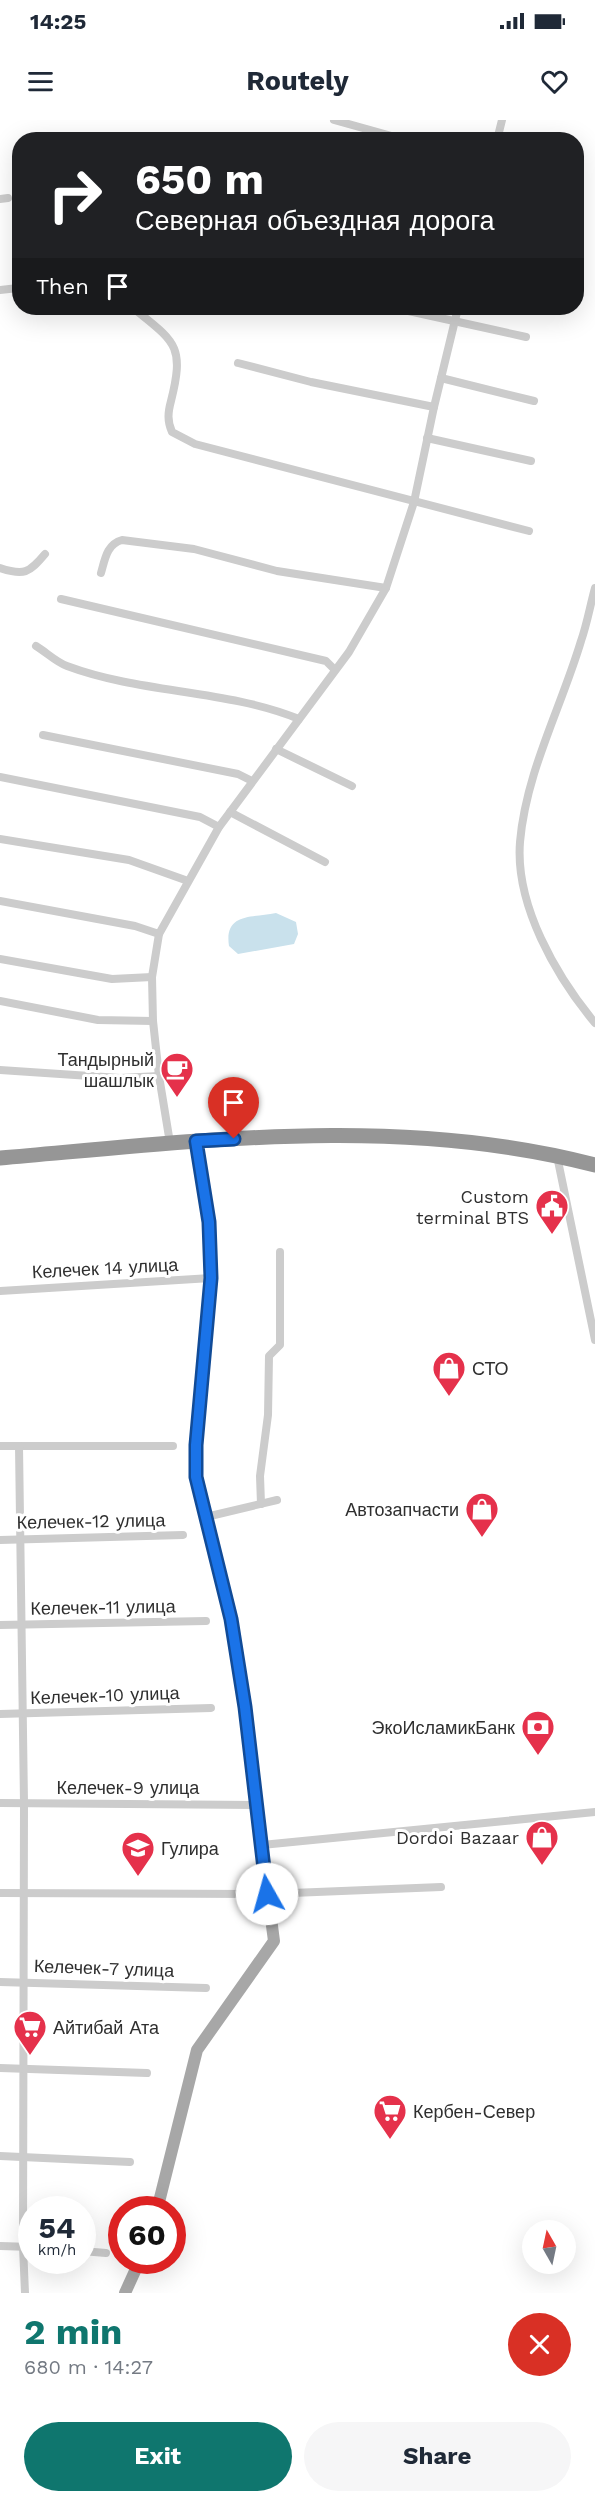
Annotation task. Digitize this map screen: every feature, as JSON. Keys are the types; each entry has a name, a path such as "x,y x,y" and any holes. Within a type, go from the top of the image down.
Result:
{"highway":[{"path":"0,1158 196,1141 300,1135 433,1137 492,1143 595,1165"}],"main road":[{"path":"161,2196 197,2050 274,1941 255,1805 245,1707 231,1619 196,1477 196,1445 211,1278 209,1222 196,1141"},
{"path":"125,2293 134,2274"}],"street":[{"path":"334,120 377,132"},
{"path":"141,315 173,343 178,360 177,379 168,414 172,432 195,444 529,531"},
{"path":"430,315 526,337"},
{"path":"170,1143 153,1021 152,977 159,934 219,827 349,651 386,588 414,502 456,315"},
{"path":"238,363 311,382 434,407"},
{"path":"441,378 534,401"},
{"path":"427,438 531,461"},
{"path":"101,573 106,554 115,542 122,540 194,549 277,571 386,588"},
{"path":"0,568 19,573 32,570 45,554"},
{"path":"595,588 581,641 526,800 520,844 522,881 540,938 575,999 595,1023"},
{"path":"61,599 326,661 334,669"},
{"path":"36,646 64,665 105,677 270,707 299,719"},
{"path":"43,735 238,774 252,781"},
{"path":"276,749 352,786"},
{"path":"0,777 200,817 219,827"},
{"path":"230,812 325,862"},
{"path":"0,839 129,860 188,881"},
{"path":"0,901 135,926 159,934"},
{"path":"0,959 112,979 152,977"},
{"path":"0,1001 98,1020 153,1021"},
{"path":"0,1070 120,1078 159,1076"},
{"path":"557,1156 595,1340"},
{"path":"261,1504 260,1476 268,1415 269,1356 280,1345 280,1252"},
{"name":"Келечек 14 улица","path":"0,1291 211,1278"},
{"path":"0,1446 173,1446"},
{"path":"19,1446 24,1803 22,1893 25,2196"},
{"path":"206,1517 277,1500"},
{"name":"Келечек-12 улица","path":"0,1539 183,1535"},
{"name":"Келечек-11 улица","path":"0,1625 206,1621"},
{"name":"Келечек-10 улица","path":"0,1714 211,1708"},
{"name":"Келечек-9 улица","path":"0,1803 255,1805"},
{"path":"261,1845 595,1812"},
{"path":"0,1893 267,1894 441,1887"},
{"name":"Келечек-7 улица","path":"0,1982 207,1989"},
{"path":"0,2068 147,2073"},
{"path":"0,2156 130,2162"},
{"path":"0,2246 18,2246"},
{"path":"96,2252 106,2253"},
{"path":"26,2274 26,2293"}],"water":[{"path":"276,913 296,922 298,934 294,944 238,954 229,946 229,935 235,922 249,917"}],"place":[{"name":"Тандырный шашлык","path":"177,1098"},
{"name":"Custom terminal BTS","path":"552,1235"},
{"name":"СТО","path":"449,1397"},
{"name":"Автозапчасти","path":"482,1538"},
{"name":"ЭкоИсламикБанк","path":"538,1756"},
{"name":"Dordoi Bazaar","path":"542,1866"},
{"name":"Гулира","path":"138,1877"},
{"name":"Айтибай Ата","path":"30,2056"},
{"name":"Кербен-Север","path":"390,2140"}],"route":[{"path":"234,1139 196,1141 209,1222 211,1278 196,1445 196,1477 231,1619 245,1707 267,1894"}]}
